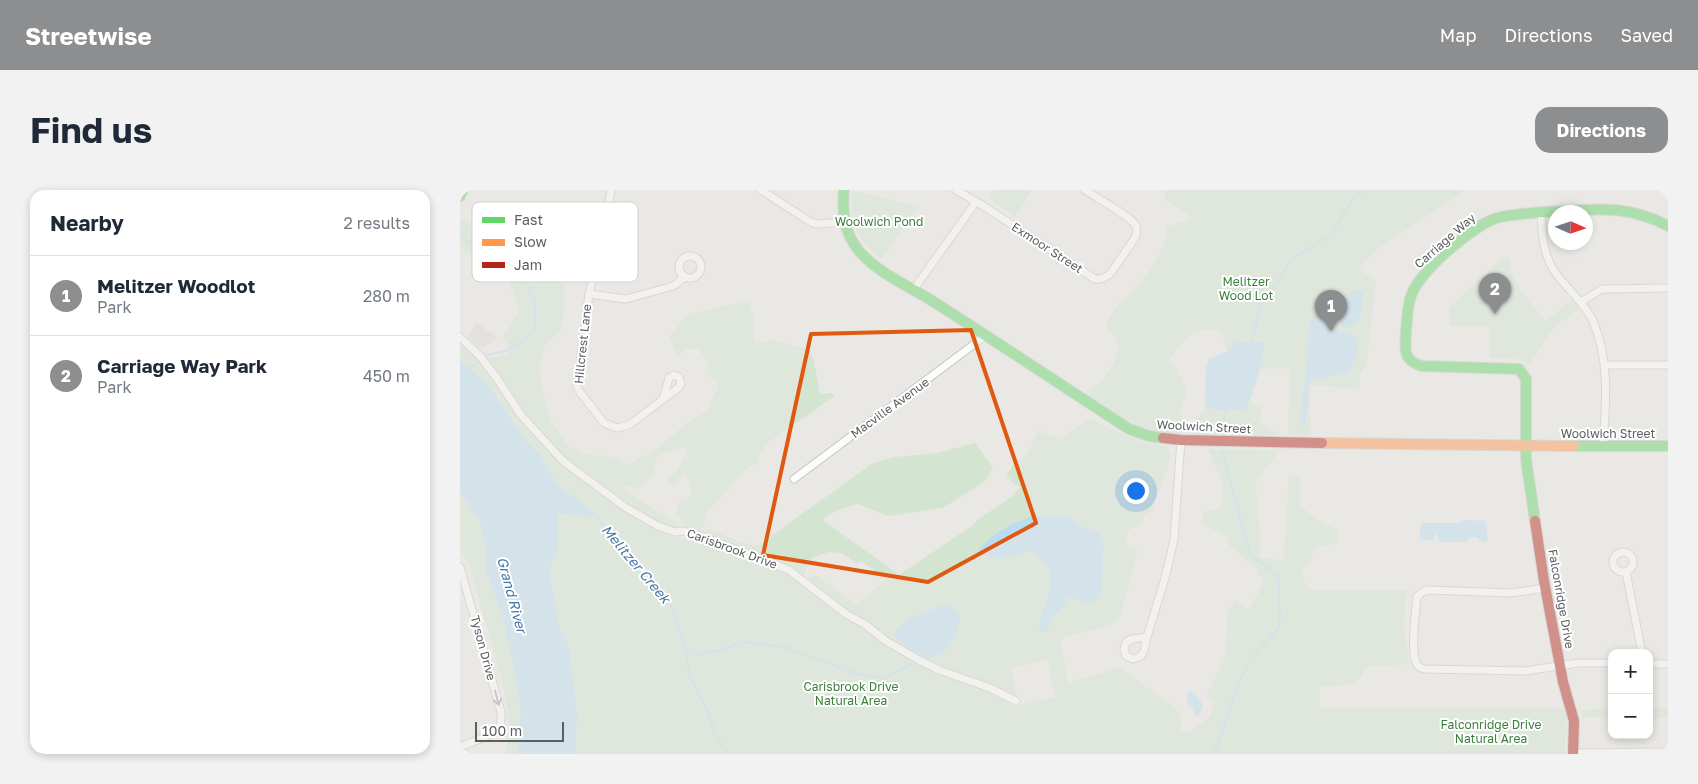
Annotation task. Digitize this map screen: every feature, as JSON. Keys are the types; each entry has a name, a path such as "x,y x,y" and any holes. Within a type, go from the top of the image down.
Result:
{"street":[{"path":"460,196 463,190"},
{"path":"761,190 816,224 843,222 844,190"},
{"path":"914,289 976,202 956,190"},
{"name":"Exmoor Street","path":"976,202 1099,280 1110,274 1135,238 1137,232 1136,226 1129,219 1085,190"},
{"path":"1603,446 1605,365 1600,340 1592,320 1581,302 1552,268 1546,250 1541,213 1605,207 1628,210 1657,219 1668,226"},
{"name":"Carriage Way","path":"1525,446 1526,379 1523,373 1519,369 1422,366 1414,364 1408,360 1405,353 1407,316 1411,296 1421,278 1472,231 1486,222 1499,217 1541,213"},
{"name":"Woolwich Street","path":"843,222 850,238 866,258 876,266 1129,430 1149,436 1181,440 1291,443 1668,446"},
{"path":"589,294 626,298 673,286 685,277"},
{"name":"Hillcrest Lane","path":"592,282 577,381 580,392 604,423 617,428 629,425 662,400"},
{"path":"1581,302 1602,289 1668,288"},
{"name":"Carisbrook Drive","path":"460,336 482,358 521,415 563,461 625,508 658,526 675,532 683,531 698,535 788,570 846,614 918,660 939,670 990,688 1016,701"},
{"name":"Macville Avenue","path":"794,479 985,336"},
{"path":"1605,365 1668,365"},
{"path":"1147,637 1166,578 1174,540 1181,440"},
{"name":"Falconridge Drive","path":"1525,446 1545,588 1560,666 1574,721 1573,753"},
{"name":"Tyson Drive","path":"460,567 501,712 502,722 498,730 460,746"},
{"path":"1626,572 1641,649"},
{"path":"1545,588 1511,593 1427,590 1421,593 1417,597 1414,639 1416,664 1420,668 1425,669 1525,671 1578,663 1608,663"},
{"path":"1653,664 1668,664"},
{"path":"1573,753 1668,752"}],"highlighted area":[{"path":"971,330 1036,523 928,582 763,555 811,334"}],"shaded area":[{"path":"477,323 497,337 494,341 480,348 468,336"}],"green space":[{"path":"994,190 1032,190 1015,217 988,198"},
{"name":"Melitzer Wood Lot","path":"1166,190 1466,190 1376,250 1358,269 1376,280 1367,362 1360,375 1359,388 1310,386 1310,435 1288,435 1290,368 1260,369 1265,342 1228,351 1220,330 1202,329 1195,331 1185,339 1170,359 1178,371 1187,393 1179,413 1186,425 1183,431 1177,434 1156,432 1134,425 1087,398 1092,386 1100,384 1118,351 1116,339 1106,326 1112,313 1150,271 1164,243 1167,227 1193,218 1164,198"},
{"name":"Woolwich Pond","path":"853,191 918,207 882,259 866,245 856,230 852,212"},
{"path":"460,219 472,222 472,254 460,248"},
{"path":"1508,256 1517,283 1527,299 1546,321 1575,296 1584,306 1554,327 1529,364 1517,359 1489,358 1489,327 1449,326 1449,308 1499,261"},
{"path":"509,282 563,282 565,285 562,329 544,347 539,367 543,393 551,421 569,447 585,454 620,458 627,466 663,444 686,423 706,412 719,384 704,371 710,365 699,349 687,349 678,356 669,337 688,314 749,301 753,316 754,341 768,342 773,340 801,348 813,357 820,394 832,393 835,396 767,443 760,453 758,464 749,466 708,511 699,532 687,529 683,521 676,515 680,501 685,502 692,494 686,473 681,476 676,485 670,485 668,481 669,477 676,472 687,452 682,447 659,455 653,466 655,473 639,488 626,485 623,488 679,525 677,529 656,522 626,506 566,461 519,409 485,359 508,354 507,344 503,337 519,312"},
{"path":"460,339 491,374 558,461 606,498 670,537 686,539 704,531 715,531 742,543 757,546 873,463 894,457 937,453 975,443 993,468 985,481 943,508 888,516 858,504 841,509 828,515 823,520 899,575 1012,496 1020,487 1013,483 1006,475 1014,464 1025,458 1039,431 1059,439 1089,419 1143,443 1168,447 1171,458 1152,511 1144,515 1141,525 1128,531 1126,537 1126,545 1130,549 1138,550 1119,619 1115,623 1060,639 1068,683 1119,668 1173,705 1181,715 1181,730 1185,733 1190,733 1210,716 1214,703 1207,695 1226,654 1227,611 1235,600 1249,611 1263,584 1257,569 1230,546 1227,537 1202,523 1203,512 1221,507 1224,487 1208,449 1279,451 1256,482 1260,558 1284,560 1289,475 1299,475 1300,505 1310,514 1336,530 1340,540 1333,544 1321,546 1313,551 1311,562 1302,569 1306,586 1319,591 1406,590 1404,628 1409,664 1367,667 1356,684 1320,687 1320,708 1567,709 1565,754 576,754 577,713 570,651 557,621 549,569 556,556 558,541 557,513 590,517 572,495 558,486 539,453 527,443 460,360","holes":["1068,516 1082,527 1098,532 1104,541 1101,593 1089,604 1069,597 1064,606 1054,615 1047,631 1039,624 1051,585 1047,566 1030,551","829,552 842,553 857,564 861,561 887,579 857,604 815,575 810,575 807,587 802,582 808,565 814,557","946,604 961,616 954,641 918,613","1047,659 1055,697 1019,705 1011,668"]},
{"path":"1251,401 1254,406 1261,407 1260,424 1278,435 1194,434 1192,429 1205,408 1226,411 1247,409"},
{"path":"460,491 480,522 487,554 486,572 501,612 513,661 521,713 518,739 519,754 506,754 509,718 502,681 470,567 460,550"},
{"path":"1653,708 1668,708 1668,718 1653,718"},
{"path":"1608,709 1608,717 1583,717 1581,711"}],"water":[{"path":"1359,290 1363,293 1362,310 1356,325 1342,327 1337,319 1342,299 1347,297 1352,291"},
{"path":"1321,311 1327,312 1330,315 1332,326 1335,329 1354,337 1357,341 1358,350 1347,373 1313,380 1309,385 1306,421 1301,426 1309,322"},
{"path":"1236,342 1265,342 1260,369 1247,409 1226,411 1205,408 1206,366 1209,358 1228,351"},
{"name":"Grand River","path":"460,360 488,385 527,443 539,453 558,486 595,514 590,517 557,513 558,541 556,556 549,569 557,621 570,650 577,713 576,754 519,754 518,739 521,713 513,661 501,612 486,572 487,554 480,522 460,491"},
{"path":"1033,516 1068,516 1082,527 1098,532 1104,541 1101,593 1097,600 1089,604 1069,597 1064,606 1054,615 1047,632 1039,632 1041,616 1050,583 1050,575 1046,565 1030,551 996,559 984,555 978,550 1003,529"},
{"path":"1466,520 1485,521 1487,542 1482,542 1477,537 1471,537 1465,542 1442,542 1439,541 1436,533 1432,541 1420,539 1420,527 1423,523 1456,523"},
{"path":"946,604 953,607 961,616 954,639 947,649 925,659 895,638 895,631 907,620"},
{"path":"1190,691 1199,698 1203,706 1199,716 1195,716 1192,707 1187,701 1188,692"}],"waterway":[{"name":"Melitzer Creek","path":"1251,342 1262,303 1293,258 1330,236 1350,203 1364,190"},
{"path":"460,237 472,243"},
{"path":"469,369 487,355 509,350 533,331 535,305 527,282"},
{"path":"1224,421 1226,411"},
{"name":"Melitzer Creek","path":"1222,451 1250,554 1278,576 1279,628 1253,657"},
{"name":"Melitzer Creek","path":"595,514 612,540 653,581 671,605 684,643 690,678 707,709 715,734 729,754"},
{"path":"686,651 697,655 721,650 742,642 785,647 857,674 883,678 912,664"},
{"name":"Melitzer Creek","path":"1212,754 1215,751 1239,681 1248,666"}],"traffic: fast":[{"path":"460,196 463,190"},
{"path":"844,190 843,206 847,230 859,251 876,266 1129,429 1149,436 1163,438"},
{"path":"1535,521 1526,459 1526,379 1519,369 1422,366 1411,361 1406,354 1405,345 1407,314 1411,296 1424,275 1461,239 1487,222 1497,218 1530,213 1605,209 1642,215 1668,226"},
{"path":"1574,446 1668,446"}],"traffic: slow":[{"path":"1322,443 1574,446"}],"traffic: jam":[{"path":"1163,438 1322,443"},
{"path":"1535,521 1563,682 1574,721 1573,754"}],"place":[{"name":"Carriage Way Park","path":"1495,314"},
{"name":"Melitzer Woodlot","path":"1331,331"}],"park label":[{"name":"Carisbrook Drive Natural Area","path":"851,694"},
{"name":"Falconridge Drive Natural Area","path":"1491,732"}]}
